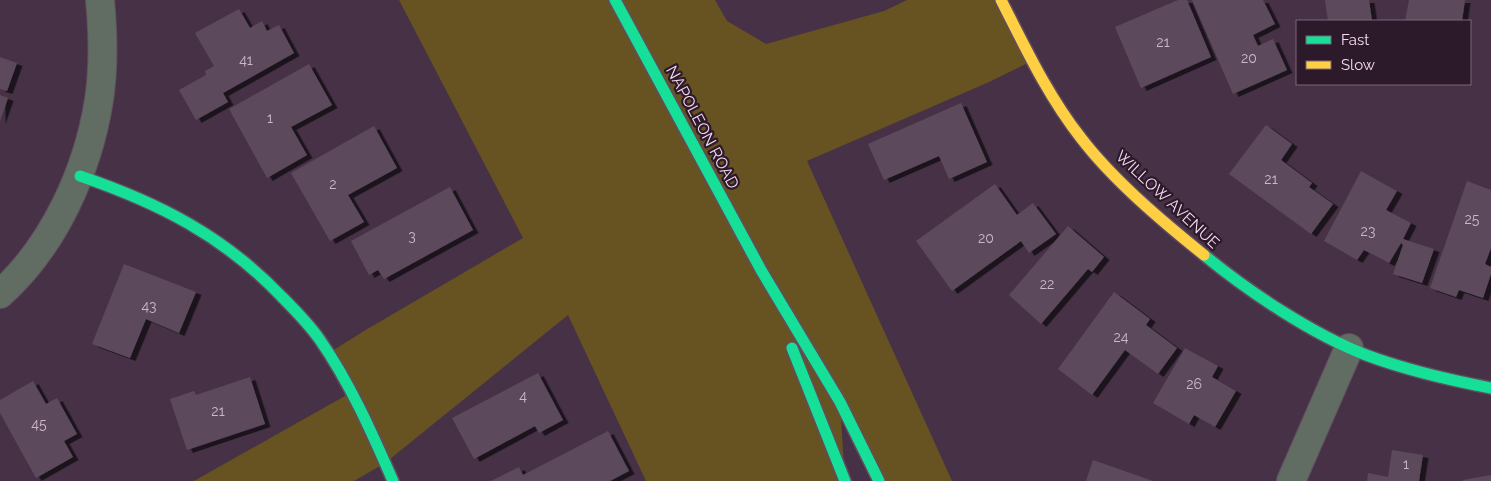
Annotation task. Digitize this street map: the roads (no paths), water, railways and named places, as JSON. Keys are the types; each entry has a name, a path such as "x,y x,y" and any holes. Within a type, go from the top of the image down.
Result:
{"street":[{"path":"0,294 29,263 46,238 65,207 80,176 99,99 102,62 100,0"},
{"name":"NAPOLEON ROAD","path":"615,0 761,270 840,402 879,481"},
{"name":"WILLOW AVENUE","path":"1001,0 1042,81 1081,138 1140,200 1201,254 1247,288 1297,320 1349,348 1382,360 1460,382 1491,388"},
{"path":"80,176 145,199 191,223 223,244 275,287 310,327 342,374 367,421 392,481"},
{"name":"NAPOLEON ROAD","path":"761,270 845,481"},
{"path":"1291,481 1349,348"}]}
